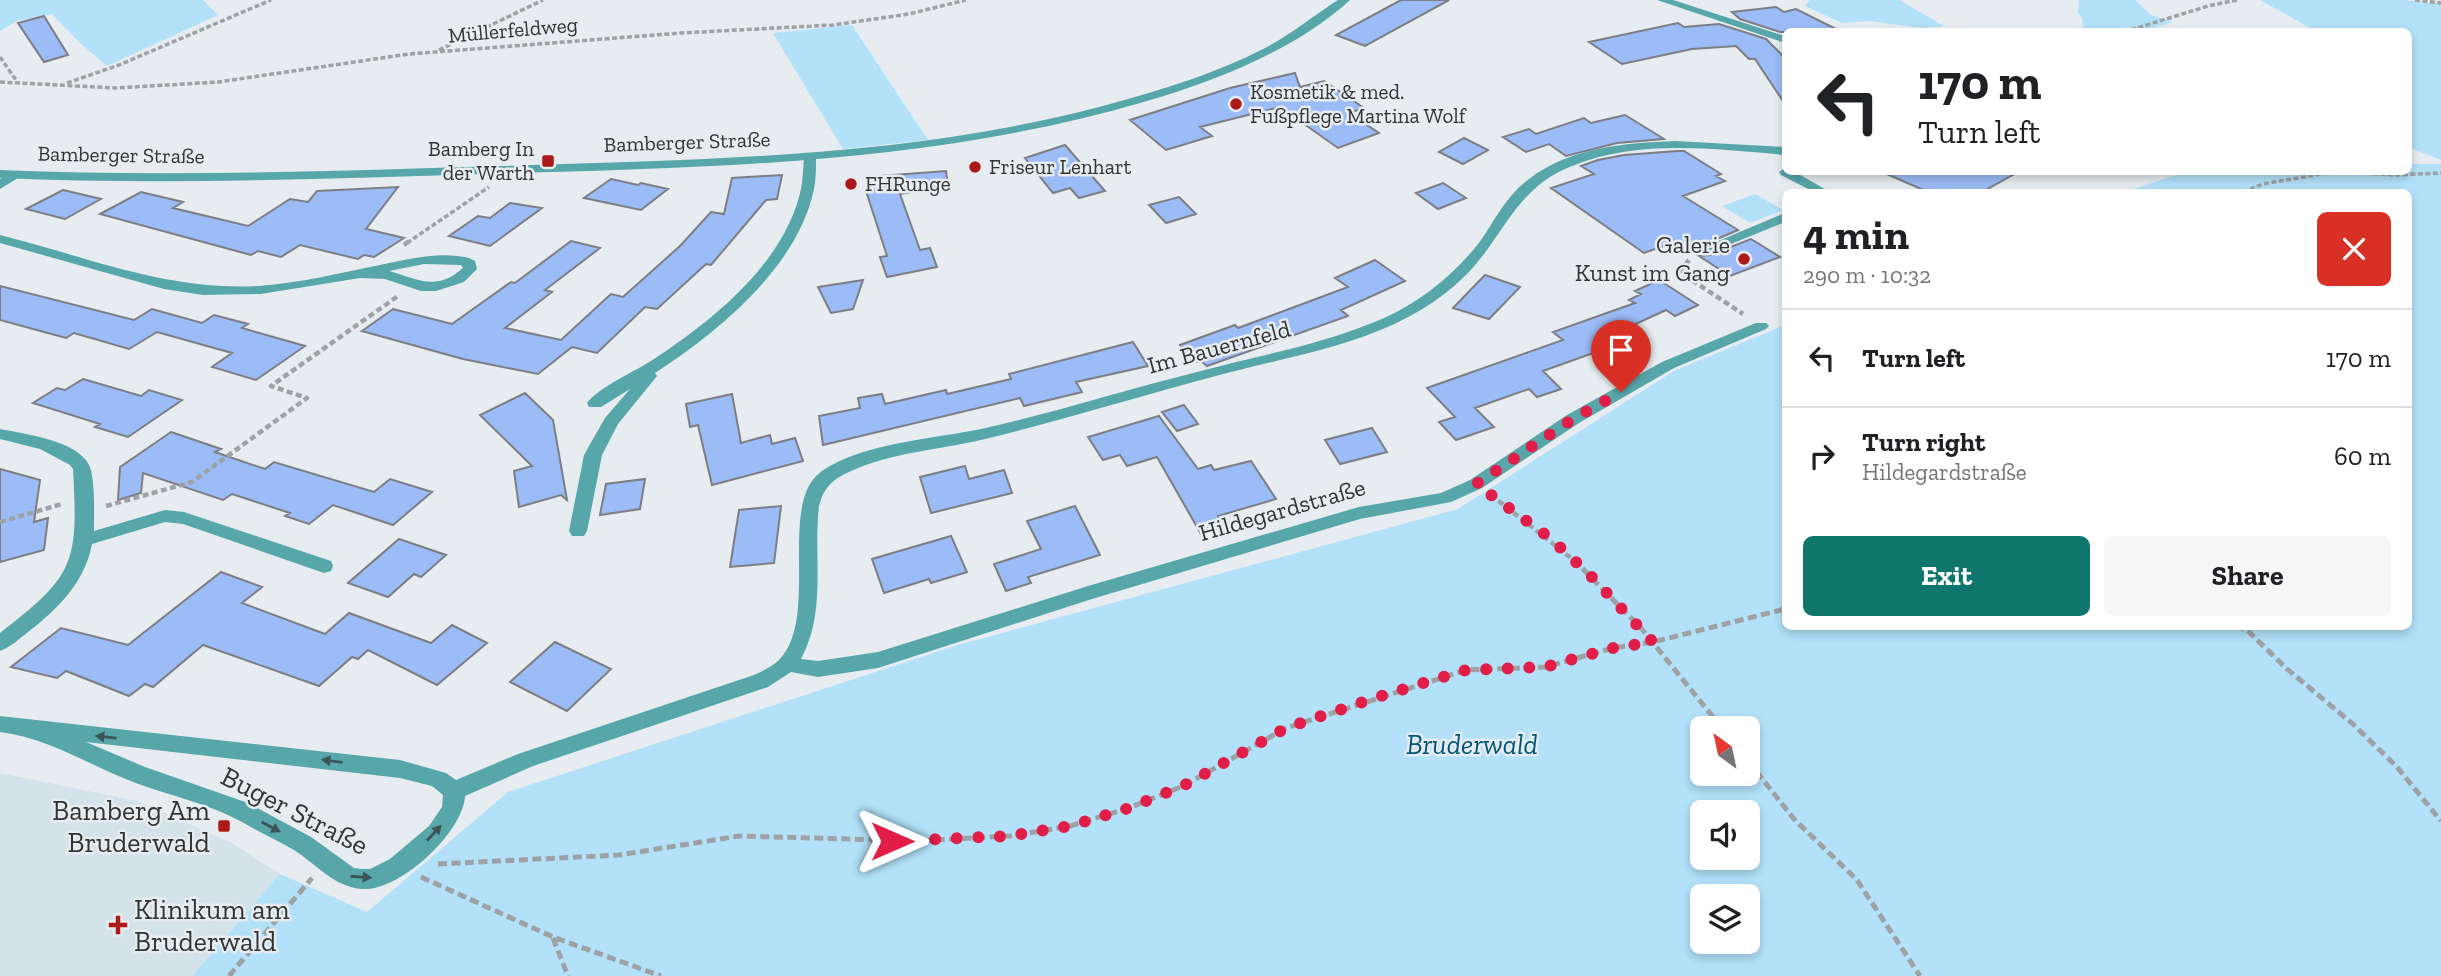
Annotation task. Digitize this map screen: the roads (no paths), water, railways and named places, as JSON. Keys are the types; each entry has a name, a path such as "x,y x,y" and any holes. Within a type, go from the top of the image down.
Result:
{"street":[{"name":"Bamberger Straße","path":"7,174 195,177 511,169 810,157 963,141 1146,99 1247,62 1296,35 1345,0"},
{"path":"1662,0 1782,39"},
{"name":"Im Bauernfeld","path":"787,664 800,642 806,601 810,559 810,502 816,489 839,469 876,457 1062,415 1322,345 1377,327 1408,313 1446,285 1479,251 1506,209 1520,193 1547,173 1575,160 1655,145 1686,144 1782,151"},
{"path":"1760,149 1782,168"},
{"path":"595,402 680,351 743,298 775,258 795,223 807,192 810,157"},
{"path":"0,185 7,174"},
{"path":"1792,175 1818,189"},
{"path":"1704,250 1782,218"},
{"path":"0,239 169,286 203,291 261,290 363,274 396,264 443,259 470,264 470,269 464,276 450,283 433,286 413,285 387,275 363,274"},
{"name":"Hildegardstraße","path":"787,664 818,669 878,660 1088,593 1359,513 1445,498 1476,484 1573,419 1668,365 1761,326"},
{"path":"578,531 593,455 611,422 660,363"},
{"path":"0,434 66,452 82,469 84,540 80,560 69,582 31,619 0,643"},
{"path":"84,540 164,516 184,517 324,566"},
{"path":"454,791 526,760 761,681 787,664"},
{"name":"Buger Straße","path":"0,724 400,769 438,779 454,791 453,808 437,833 398,866 372,879 349,877 303,844 240,810 140,775 34,729"}],"place":[{"name":"Kosmetik & med. Fußpflege Martina Wolf","path":"1236,104"},
{"name":"Bamberg In der Warth","path":"548,161"},
{"name":"Friseur Lenhart","path":"975,167"},
{"name":"FHRunge","path":"851,184"},
{"name":"Galerie Kunst im Gang","path":"1744,259"},
{"name":"Bamberg Am Bruderwald","path":"224,826"},
{"name":"Klinikum am Bruderwald","path":"118,925"}],"park label":[{"name":"Bruderwald","path":"1472,744"}]}
